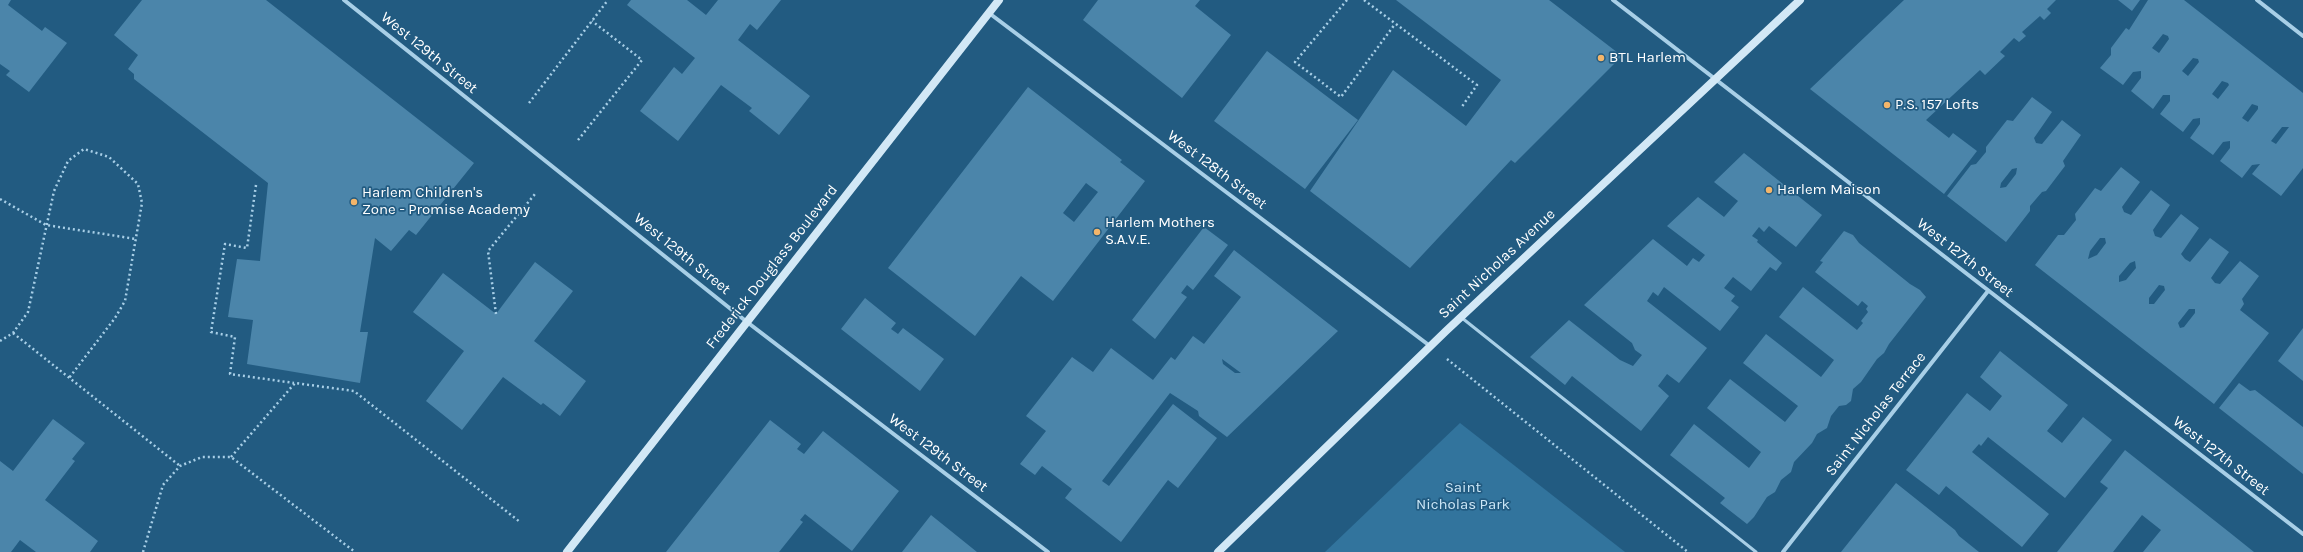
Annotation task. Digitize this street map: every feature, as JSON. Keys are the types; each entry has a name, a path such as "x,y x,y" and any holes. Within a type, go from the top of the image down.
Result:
{"main road":[{"name":"Frederick Douglass Boulevard","path":"568,552 999,0"},
{"name":"Saint Nicholas Avenue","path":"1218,552 1430,346 1800,0"}],"street":[{"name":"West 129th Street","path":"344,0 747,322 1048,552"},
{"name":"West 127th Street","path":"1613,0 2303,534"},
{"path":"2258,0 2303,36"},
{"name":"West 128th Street","path":"989,13 1430,346"},
{"name":"Saint Nicholas Terrace","path":"1783,552 1988,291"}],"lane":[{"path":"1461,317 1756,552"}],"path":[{"path":"529,103 608,0"},
{"path":"1347,0 1295,62 1340,97 1395,24"},
{"path":"1364,0 1477,86 1461,108"},
{"path":"578,140 642,60 592,21"},
{"path":"0,341 13,333 28,312 54,191 68,161 84,149 109,157 138,184 142,203 136,239 124,301 116,318 69,378"},
{"path":"256,185 247,248 225,244 211,332 235,337 230,374 354,391 520,522"},
{"path":"496,314 488,251 535,194"},
{"path":"0,199 46,225 136,239"},
{"path":"13,333 180,466"},
{"path":"1430,346 1688,552"},
{"path":"231,458 295,383"},
{"path":"143,552 164,485 180,466 202,457 231,458 355,552"}],"green space":[{"name":"Saint Nicholas Park","path":"1460,423 1625,552 1325,552"}],"building":[{"path":"0,0 11,0 8,5 42,31 45,27 67,43 29,92 6,75 10,71 0,64"},
{"name":"Harlem Children's Zone - Promise Academy","path":"142,0 266,0 474,163 416,235 409,230 391,251 375,238 360,332 368,332 360,383 247,364 253,320 228,317 237,259 260,261 268,183 134,79 134,74 128,69 138,55 114,35"},
{"path":"631,0 687,0 706,15 718,0 781,0 757,30 750,24 738,40 810,96 779,135 749,111 752,108 721,85 678,141 640,111 674,67 682,74 695,58 627,5"},
{"path":"1098,0 1200,0 1195,6 1231,35 1182,98 1083,20"},
{"path":"1396,0 1549,0 1622,56 1515,163 1511,160 1410,268 1310,191 1393,70 1466,126 1501,80"},
{"name":"P.S. 157 Lofts","path":"1904,0 2056,0 2047,9 2051,13 2044,20 2040,16 2022,32 2026,36 2019,42 2014,38 2000,52 2005,56 1985,75 1980,70 1926,120 1949,138 1953,133 1977,151 1944,194 1810,89"},
{"path":"2118,0 2140,0 2132,11"},
{"path":"2148,0 2184,0 2303,93 2303,168 2281,196 2252,174 2260,164 2252,165 2242,178 2220,161 2230,148 2230,141 2223,142 2213,155 2190,138 2200,124 2200,118 2193,119 2183,132 2160,114 2170,101 2170,95 2163,95 2153,109 2131,91 2141,78 2141,71 2133,72 2123,85 2100,68 2111,55 2111,48 2126,28 2129,30","holes":["2163,34 2168,36 2169,39 2159,53 2152,48","2193,58 2198,59 2199,62 2188,76 2182,71","2222,81 2228,83 2229,85 2218,99 2212,94","2252,104 2258,106 2258,109 2248,122 2242,118","2282,127 2289,127 2276,144 2271,141"]},
{"path":"1267,51 1358,120 1305,189 1214,121"},
{"path":"1028,87 1122,160 1120,162 1145,181 1053,301 1021,276 975,336 888,268","holes":["1086,183 1098,192 1074,222 1063,213"]},
{"path":"2032,97 2052,112 2034,138 2036,143 2042,144 2062,120 2081,135 2063,161 2065,166 2046,191 2042,192 2030,206 2030,211 2006,242 1947,196 1971,165 1976,164 1986,152 1986,147 2007,120 2013,121","holes":["2017,168 2016,174 2006,187 2000,188 2001,183 2012,169"]},
{"path":"1744,153 1822,215 1796,247 1769,226 1764,232 1759,227 1752,236 1782,263 1776,271 1770,267 1751,291 1733,277 1724,288 1735,296 1731,301 1739,307 1720,331 1664,287 1658,296 1653,292 1647,301 1707,348 1679,383 1667,374 1658,386 1669,396 1641,431 1572,376 1565,385 1530,357 1569,320 1620,360 1633,366 1642,355 1635,350 1632,343 1584,305 1653,239 1687,266 1693,258 1699,262 1705,255 1667,226 1698,197 1724,217 1738,201 1714,182"},
{"path":"2121,167 2140,182 2122,207 2124,212 2131,215 2151,190 2170,205 2153,230 2155,236 2161,238 2181,214 2199,228 2181,254 2185,259 2190,262 2210,238 2229,252 2211,278 2215,283 2220,284 2240,261 2259,276 2242,299 2244,304 2240,310 2269,333 2214,404 2035,265 2058,235 2064,235 2076,220 2075,214 2095,188 2101,191","holes":["2100,238 2105,238 2106,243 2097,255 2088,259 2090,251","2135,261 2136,268 2126,280 2119,282 2119,276 2130,263","2159,285 2164,286 2165,290 2154,304 2149,304 2149,298","2189,309 2195,309 2195,313 2184,327 2180,328 2178,323"]},
{"path":"1204,227 1228,245 1193,290 1187,285 1181,293 1187,297 1155,339 1132,320"},
{"path":"1844,231 1853,235 1859,243 1910,284 1920,290 1926,297 1889,344 1884,353 1877,359 1861,382 1853,389 1851,401 1846,405 1839,406 1831,416 1827,428 1817,434 1812,443 1794,462 1791,472 1781,480 1775,492 1767,497 1754,517 1747,524 1720,503 1725,498 1670,455 1694,424 1749,468 1761,452 1707,408 1730,379 1785,422 1798,406 1743,363 1766,334 1821,377 1834,360 1779,317 1803,287 1857,330 1863,323 1861,321 1868,312 1866,309 1868,306 1862,301 1858,306 1815,272 1823,262 1820,261"},
{"path":"1234,250 1338,331 1227,437 1199,416 1198,411 1170,393 1102,481 1109,486 1173,404 1217,438 1178,488 1168,480 1121,542 1065,498 1072,489 1042,466 1035,475 1020,464 1046,431 1026,416 1072,357 1093,372 1111,348 1153,380 1171,357 1175,360 1193,336 1204,344 1241,297 1214,276","holes":["1222,359 1241,373 1235,373 1223,364"]},
{"path":"535,262 573,291 534,341 586,381 560,416 543,403 541,405 503,377 462,430 426,401 464,351 413,312 443,273 496,314"},
{"path":"865,298 896,323 891,329 898,334 903,328 944,359 920,391 841,329"},
{"path":"2303,328 2303,381 2278,361"},
{"path":"2000,351 2068,405 2047,431 2062,443 2083,417 2112,440 2065,498 1988,437 1981,446 1979,444 1972,452 2049,514 2022,547 1946,486 1939,495 1906,470 1967,393 1990,411 2002,396 1980,377"},
{"path":"2239,383 2250,391 2255,390 2303,427 2303,474 2219,408"},
{"path":"53,419 85,443 72,459 75,461 45,500 98,541 90,552 36,552 20,540 11,552 0,552 0,461 13,471"},
{"path":"770,420 801,444 797,449 804,454 823,431 899,491 852,551 805,514 800,520 803,522 779,552 666,552"},
{"path":"2125,450 2254,552 2143,552 2161,530 2142,515 2113,552 2057,552 2108,488 2100,482"},
{"path":"1896,483 1955,530 1959,536 1979,552 1841,552"},
{"path":"931,515 977,552 902,552"}],"place":[{"name":"BTL Harlem","path":"1601,58"},
{"name":"P.S. 157 Lofts","path":"1887,105"},
{"name":"Harlem Maison","path":"1769,190"},
{"name":"Harlem Children's Zone - Promise Academy","path":"354,202"},
{"name":"Harlem Mothers S.A.V.E.","path":"1097,232"}]}
